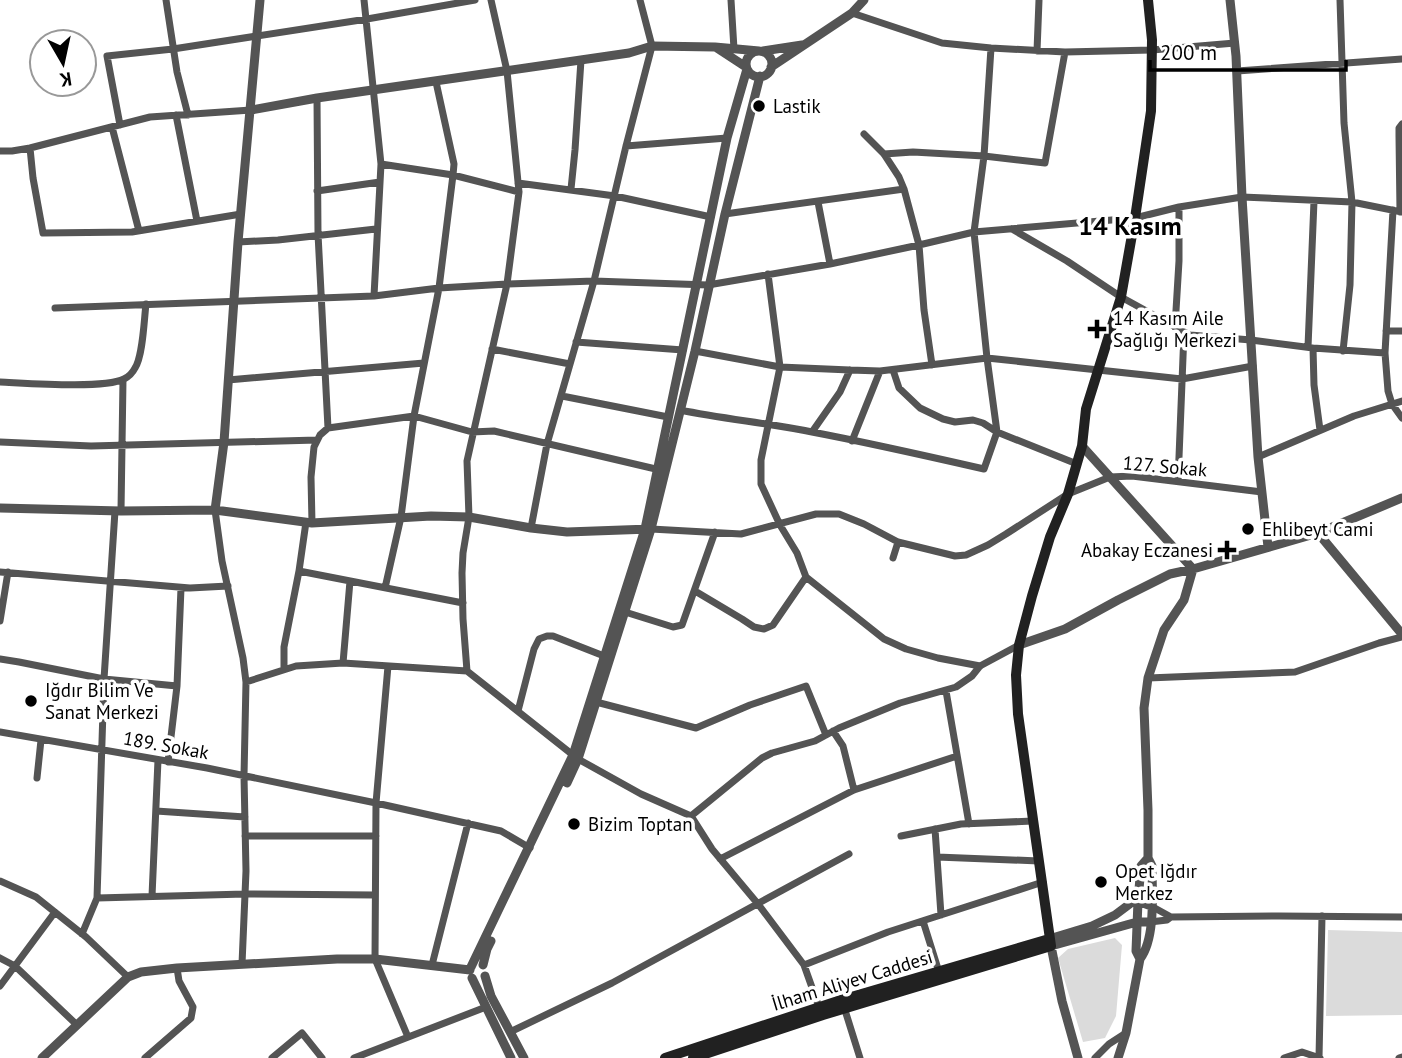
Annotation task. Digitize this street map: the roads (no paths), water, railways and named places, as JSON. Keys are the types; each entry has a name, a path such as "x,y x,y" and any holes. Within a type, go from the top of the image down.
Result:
{"main road":[{"path":"1050,942 1018,714 1016,675 1019,645 1050,537 1077,464 1086,409 1121,296 1151,111 1152,50 1148,0"},
{"name":"İlham Aliyev Caddesi","path":"843,1004 939,972 1050,942"},
{"name":"İlham Aliyev Caddesi","path":"665,1058 1050,942"},
{"name":"İlham Aliyev Caddesi","path":"693,1058 820,1011"}],"street":[{"path":"166,0 177,72 187,115"},
{"path":"242,964 246,682 215,510 224,442 260,0"},
{"path":"364,0 381,164 374,296"},
{"path":"139,231 116,126 107,56 173,49 475,0"},
{"path":"467,671 463,553 469,517 467,461 507,284 519,192 508,71 491,0"},
{"path":"531,528 547,444 594,281 652,46 640,0"},
{"path":"731,0 734,49"},
{"path":"715,47 747,68 752,75 760,76 852,13 864,0"},
{"path":"1037,51 1039,0"},
{"path":"1230,0 1237,71 1241,198 1258,457 1268,547"},
{"path":"1340,0 1344,123 1352,202 1350,285 1343,351"},
{"path":"852,13 942,43 990,48 1065,52 1152,50 1235,43"},
{"path":"0,151 30,148 150,117 251,110 629,53 652,46 761,51 807,44"},
{"path":"680,410 901,449 985,469 997,432 974,232 984,156 990,48"},
{"path":"761,51 771,60 771,67"},
{"path":"524,1058 491,996 484,965 487,949 576,757 625,612 661,470 668,417 727,138 749,56 761,51"},
{"path":"884,154 913,152 1045,163 1065,52"},
{"path":"1237,71 1402,58"},
{"path":"570,189 581,60"},
{"path":"661,470 695,351 724,214 760,76"},
{"path":"385,588 401,517 414,416 439,288 453,174 454,164 436,82"},
{"path":"317,98 320,297 328,428"},
{"path":"176,116 197,221"},
{"path":"1402,124 1399,128 1401,153 1398,211 1385,353 1388,391 1392,404 1402,418"},
{"path":"864,134 884,154 904,189 919,245 932,365"},
{"path":"626,146 727,138"},
{"path":"30,148 43,233 139,231 241,214"},
{"path":"381,164 453,174 519,192"},
{"path":"317,191 380,182"},
{"path":"518,183 615,196 711,217"},
{"path":"724,214 904,189"},
{"path":"55,308 374,296 439,288 507,284 594,281 708,285 830,264 974,232 1135,218 1180,207 1241,198 1352,202 1398,211"},
{"path":"1314,201 1311,348 1320,430"},
{"path":"818,202 830,264"},
{"path":"1175,327 1180,207"},
{"path":"1011,228 1190,335 1385,353"},
{"path":"239,242 376,229"},
{"path":"768,274 780,367 761,460 761,484 780,525 797,553 806,577 884,639 938,659 980,666"},
{"path":"0,382 77,384 123,380 134,370 138,361 146,304"},
{"path":"1386,331 1402,331"},
{"path":"1178,482 1184,332"},
{"path":"576,342 683,350"},
{"path":"492,349 570,364"},
{"path":"695,351 780,367 880,371 987,358 1182,379 1253,366"},
{"path":"228,380 424,362"},
{"path":"812,432 835,400 850,370"},
{"path":"893,370 899,388 920,408 955,422 974,420 984,423 997,432 1077,464"},
{"path":"852,441 880,371"},
{"path":"82,934 97,898 104,679 110,581 118,511 123,380"},
{"path":"562,396 668,417"},
{"path":"1258,457 1354,416 1402,401"},
{"path":"284,669 284,647 309,522 314,447 320,435 328,428 414,416 472,432 494,431 661,470"},
{"path":"0,442 91,446 317,440"},
{"path":"1082,446 1193,569"},
{"name":"127. Sokak","path":"780,525 816,514 839,514 898,542 956,556 966,555 1006,534 1068,494 1110,477 1132,476 1262,492"},
{"path":"691,816 762,758 815,741 900,703 956,687 972,676 980,666 1019,645 1065,629 1170,574 1318,533 1402,498"},
{"path":"0,508 215,510 309,522 431,516 469,517 567,532 648,529 741,534 780,525"},
{"path":"511,1058 471,971 576,757 604,656 648,529"},
{"path":"625,612 673,627 682,625 715,532"},
{"path":"1148,678 1295,672 1402,635 1318,533"},
{"path":"893,558 898,542"},
{"path":"1118,1058 1126,1033 1140,959 1146,951 1150,922 1152,866 1147,858 1144,708 1148,678 1164,629 1184,600 1193,569"},
{"path":"299,571 463,603"},
{"path":"0,621 4,572 181,588 228,586"},
{"path":"695,592 754,627 764,629 772,625 806,577"},
{"path":"343,663 350,581"},
{"path":"168,761 177,686 181,588"},
{"path":"518,711 539,639 553,636 604,656"},
{"path":"0,659 104,679 177,686"},
{"path":"246,682 296,666 343,663 467,671 576,757 641,794 691,816 712,849 804,965 820,1011"},
{"path":"388,666 376,803 374,960 408,1037"},
{"path":"596,702 696,728 750,705 806,686 830,733 843,747 854,790"},
{"path":"946,691 969,824"},
{"name":"189. Sokak","path":"0,732 168,761 376,803 501,831 530,848"},
{"path":"37,778 41,740"},
{"path":"720,859 854,790 957,756"},
{"path":"152,896 159,760"},
{"path":"156,811 244,817"},
{"path":"901,836 969,824 1033,821"},
{"path":"432,965 468,824"},
{"path":"935,829 941,915"},
{"path":"245,836 376,836"},
{"path":"510,1032 612,983 849,854"},
{"path":"937,857 1039,861"},
{"path":"1140,959 1136,951 1138,901 1141,866 1147,858"},
{"path":"0,881 36,897 82,934 128,977"},
{"path":"804,965 888,932 1043,883"},
{"path":"97,898 245,894 375,895"},
{"path":"1050,942 1092,926 1138,901 1171,917 1402,917"},
{"path":"0,985 55,912"},
{"path":"1284,1058 1302,1052 1320,1058 1322,916"},
{"path":"1050,942 1137,922 1167,920 1171,917"},
{"path":"923,921 939,972"},
{"path":"1050,942 1062,1001 1078,1058"},
{"path":"0,958 15,966 77,1025"},
{"path":"42,1058 128,977 141,972 337,959 432,965 471,971 479,980 485,976"},
{"path":"471,971 476,964 484,965"},
{"path":"145,1058 191,1018 193,1013 179,981 177,968"},
{"path":"843,1004 860,1058"},
{"path":"354,1058 486,1007"},
{"path":"272,1058 302,1033 323,1058"},
{"path":"1095,1058 1109,1044 1126,1033"}],"place":[{"name":"Lastik","path":"759,106"},
{"name":"14 Kasım Aile Sağlığı Merkezi","path":"1097,329"},
{"name":"Ehlibeyt Cami","path":"1248,529"},
{"name":"Abakay Eczanesi","path":"1227,550"},
{"name":"Iğdır Bilim Ve Sanat Merkezi","path":"31,701"},
{"name":"Bizim Toptan","path":"574,824"},
{"name":"Opet Iğdır Merkez","path":"1101,882"}],"district":[{"name":"14 Kasım","path":"1130,225"}]}
